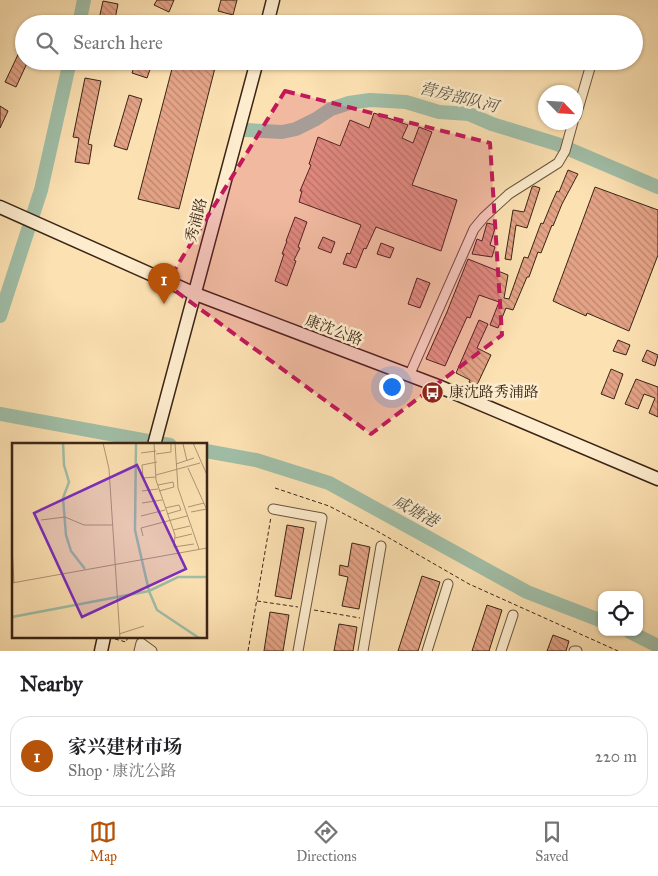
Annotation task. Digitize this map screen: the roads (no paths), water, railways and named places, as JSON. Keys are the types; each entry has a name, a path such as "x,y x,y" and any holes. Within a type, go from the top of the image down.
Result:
{"street":[{"path":"269,15 273,0"},
{"name":"秀浦路","path":"154,443 193,293 255,70"},
{"path":"583,92 589,70"},
{"path":"409,376 474,229 509,194 558,163 566,148 572,130"},
{"name":"康沈公路","path":"0,207 193,293 438,386 658,479"},
{"path":"273,509 322,518 298,651"},
{"path":"363,651 381,546"},
{"path":"427,651 448,584"},
{"path":"501,651 513,616"},
{"path":"101,651 104,638"},
{"path":"139,651 141,643 152,651"}],"waterway":[{"path":"81,15 84,0"},
{"path":"0,316 41,190 68,70"},
{"name":"营房部队河","path":"246,130 282,132 296,129 331,109 349,103 370,100 406,102 439,112 469,114 492,124 557,144 658,187"},
{"name":"咸塘港","path":"0,414 159,443"},
{"name":"咸塘港","path":"208,451 256,460 329,483 527,592 598,619"},
{"name":"咸塘港","path":"638,636 658,646"}],"place":[{"name":"家兴建材市场","path":"164,304"},
{"name":"康沈路秀浦路","path":"433,392"}]}
